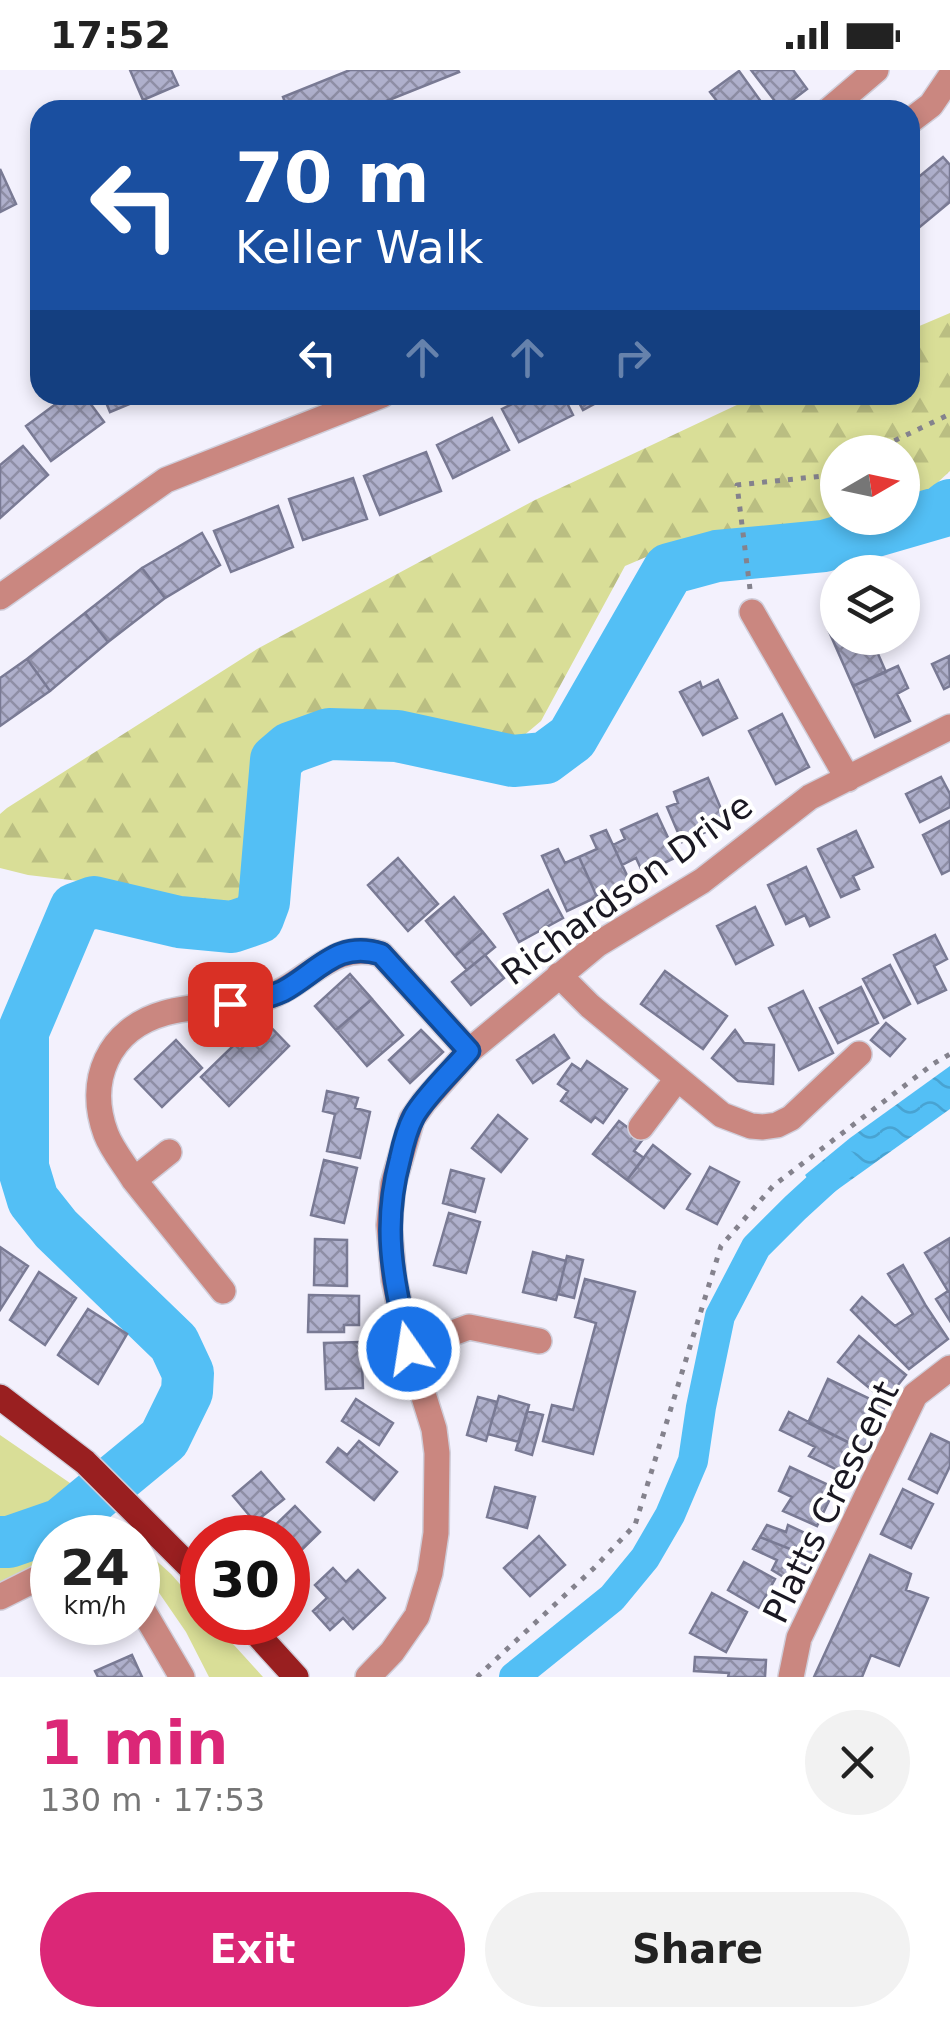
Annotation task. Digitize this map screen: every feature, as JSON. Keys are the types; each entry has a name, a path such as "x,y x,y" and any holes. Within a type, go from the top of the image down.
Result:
{"main road":[{"path":"0,1397 85,1462 180,1556"},
{"path":"267,1645 296,1677"}],"street":[{"path":"841,100 876,70"},
{"path":"920,114 950,77"},
{"path":"0,597 166,480 357,405"},
{"path":"752,612 848,779"},
{"name":"Richardson Drive","path":"368,1677 392,1652 417,1616 430,1573 436,1532 436,1442 409,1349 394,1280 388,1225 393,1184 412,1118 469,1051 598,944 702,881 810,797 950,728"},
{"path":"223,1291 134,1180 107,1137 98,1089 101,1069 126,1033 167,1012 279,993 320,964 364,949 381,954 469,1051"},
{"path":"559,975 590,1006 722,1116 751,1126 778,1125 791,1118 859,1054"},
{"path":"640,1127 677,1079"},
{"path":"134,1180 169,1152"},
{"path":"409,1349 470,1327 539,1340"},
{"name":"Platts Crescent","path":"791,1677 799,1638 915,1395 947,1376"},
{"path":"0,1596 30,1582"},
{"path":"160,1640 182,1677"}],"path":[{"path":"906,435 950,414"},
{"path":"748,577 738,486 820,476"},
{"path":"477,1677 635,1525 721,1246 773,1186 950,1054"}],"green space":[{"path":"950,313 950,471 920,498 920,435 820,435 820,533 695,536 625,566 541,721 509,748 422,725 304,726 269,754 254,885 223,910 127,895 79,881 0,868 0,814 7,808 257,649 535,500 737,405 920,405 920,326"},
{"path":"0,1435 70,1483 106,1515 30,1515 30,1571 0,1584"},
{"path":"160,1564 180,1584 180,1623 160,1594"},
{"path":"193,1645 234,1645 263,1677 209,1677"}],"water":[{"path":"950,1066 950,1109 823,1200 805,1175"}],"building":[{"path":"130,70 171,70 178,85 143,100"},
{"path":"350,70 459,72 389,100 283,97"},
{"path":"751,70 793,70 807,89 793,100 774,100"},
{"path":"739,71 760,100 716,100 710,92"},
{"path":"943,157 950,165 950,202 920,227 920,176"},
{"path":"0,169 16,204 0,212"},
{"path":"54,405 91,405 104,422 51,461 26,426"},
{"path":"107,405 127,405 110,412"},
{"path":"510,405 568,405 573,415 519,442 502,409"},
{"path":"492,418 509,450 453,478 437,445"},
{"path":"23,446 48,475 0,518 0,465"},
{"path":"426,452 441,491 380,515 364,476"},
{"path":"353,478 367,519 303,540 289,499"},
{"path":"278,506 293,547 231,572 214,531"},
{"path":"202,533 220,565 165,598 142,568"},
{"path":"142,568 165,598 108,642 85,613"},
{"path":"85,613 108,642 50,691 27,659"},
{"path":"839,655 878,655 886,672 853,686"},
{"path":"949,656 950,686 944,689 932,664"},
{"path":"27,659 50,691 0,726 0,678"},
{"path":"898,666 908,688 897,694 910,721 875,737 853,686"},
{"path":"718,680 737,718 703,735 680,692 700,682 702,688"},
{"path":"782,714 809,767 776,784 749,731"},
{"path":"941,777 950,794 950,807 920,822 906,794"},
{"path":"708,778 727,823 682,842 667,807 678,803 674,792"},
{"path":"657,814 677,857 643,873 636,858 622,865 613,845 625,839 621,830"},
{"path":"950,821 950,870 942,874 923,835"},
{"path":"606,830 630,882 597,897 579,857 597,849 591,836"},
{"path":"856,831 873,867 853,876 859,889 841,897 818,849"},
{"path":"558,849 565,863 579,857 597,897 567,911 542,856"},
{"path":"398,858 438,904 408,931 368,885"},
{"path":"806,867 829,917 810,926 805,915 786,924 768,885"},
{"path":"548,890 563,918 519,942 504,914"},
{"path":"454,897 483,932 455,956 426,921"},
{"path":"755,907 773,945 736,964 717,926"},
{"path":"483,932 495,947 467,970 455,956"},
{"path":"935,935 947,959 934,966 946,990 918,1003 894,955"},
{"path":"485,955 504,978 471,1005 452,982"},
{"path":"890,965 910,1004 884,1018 863,979"},
{"path":"665,971 727,1016 703,1049 641,1004"},
{"path":"350,974 372,999 336,1030 315,1006"},
{"path":"861,987 878,1023 838,1043 820,1008"},
{"path":"803,991 833,1053 799,1070 769,1008"},
{"path":"372,999 403,1035 367,1066 336,1030"},
{"path":"262,1018 289,1046 229,1106 201,1077"},
{"path":"886,1023 905,1039 890,1056 871,1040"},
{"path":"421,1030 443,1052 410,1083 389,1060"},
{"path":"735,1030 744,1043 774,1045 773,1084 738,1081 712,1058"},
{"path":"554,1035 569,1058 533,1083 517,1060"},
{"path":"176,1040 202,1068 162,1107 135,1079"},
{"path":"587,1061 627,1089 603,1123 595,1117 591,1122 561,1101 568,1091 558,1084 572,1064 581,1070"},
{"path":"327,1091 358,1098 355,1108 370,1112 360,1158 327,1151 335,1114 323,1111"},
{"path":"498,1115 527,1139 501,1172 472,1148"},
{"path":"619,1121 643,1139 634,1151 644,1158 627,1180 593,1154"},
{"path":"653,1145 690,1174 664,1208 627,1180"},
{"path":"324,1160 357,1168 344,1223 311,1215"},
{"path":"710,1167 739,1182 717,1224 687,1209"},
{"path":"451,1170 484,1179 475,1212 443,1203"},
{"path":"449,1213 480,1222 466,1273 434,1265"},
{"path":"950,1238 950,1321 936,1299 948,1291 925,1253"},
{"path":"315,1239 347,1240 347,1286 314,1285"},
{"path":"0,1247 28,1266 0,1310"},
{"path":"533,1252 566,1261 556,1300 523,1292"},
{"path":"567,1256 583,1260 574,1298 558,1294"},
{"path":"903,1265 948,1339 909,1369 851,1310 862,1297 895,1326 913,1314 888,1274"},
{"path":"39,1272 76,1298 45,1345 10,1320"},
{"path":"585,1279 635,1292 593,1454 543,1441 552,1405 573,1410 596,1323 575,1317"},
{"path":"309,1295 359,1296 359,1325 344,1325 344,1332 308,1332"},
{"path":"88,1309 127,1334 98,1384 58,1355"},
{"path":"859,1336 906,1375 885,1401 838,1362"},
{"path":"361,1342 363,1388 326,1389 324,1343"},
{"path":"828,1379 885,1406 864,1450 808,1423"},
{"path":"499,1396 529,1405 519,1442 488,1434"},
{"path":"478,1397 497,1402 486,1441 467,1435"},
{"path":"356,1399 393,1423 379,1445 342,1421"},
{"path":"527,1411 543,1415 532,1455 516,1450"},
{"path":"789,1412 864,1450 852,1477 809,1456 815,1447 780,1430"},
{"path":"931,1434 950,1443 950,1466 937,1493 909,1479"},
{"path":"359,1441 397,1472 374,1500 327,1462 338,1448 347,1455"},
{"path":"790,1467 835,1488 817,1526 783,1511 792,1497 779,1491"},
{"path":"261,1472 284,1499 264,1515 249,1515 233,1496"},
{"path":"495,1487 535,1497 527,1528 487,1517"},
{"path":"903,1489 933,1504 911,1548 881,1534"},
{"path":"295,1506 304,1515 286,1515"},
{"path":"310,1522 320,1532 310,1542"},
{"path":"767,1525 786,1532 788,1525 822,1541 813,1558 760,1537"},
{"path":"539,1536 565,1565 530,1596 504,1568"},
{"path":"760,1537 813,1558 800,1587 772,1570 777,1560 753,1549"},
{"path":"870,1555 911,1574 906,1590 928,1598 899,1666 871,1655 862,1677 814,1677"},
{"path":"744,1562 775,1579 759,1608 728,1590"},
{"path":"333,1568 346,1582 358,1570 385,1598 353,1629 343,1618 330,1630 313,1611 327,1598 315,1585"},
{"path":"712,1593 747,1612 726,1652 690,1633"},
{"path":"132,1655 142,1677 98,1677 95,1671"},
{"path":"695,1657 766,1660 765,1677 728,1677 729,1673 694,1671"}],"waterway":[{"path":"0,1542 61,1524 164,1439 187,1392 188,1373 174,1343 56,1229 33,1200 23,1167 23,1032 75,909 94,902 179,922 232,927 258,918 264,902 276,760 290,748 329,734 397,736 513,761 545,758 572,738 669,569 717,556 824,546 941,512 950,505"},
{"path":"514,1677 612,1598 645,1558 670,1515 693,1461 720,1316 756,1247 843,1164"}],"route":[{"path":"230,1004 279,993 320,964 364,949 381,954 469,1051 412,1118 393,1184 388,1225 394,1280 409,1349"}]}
